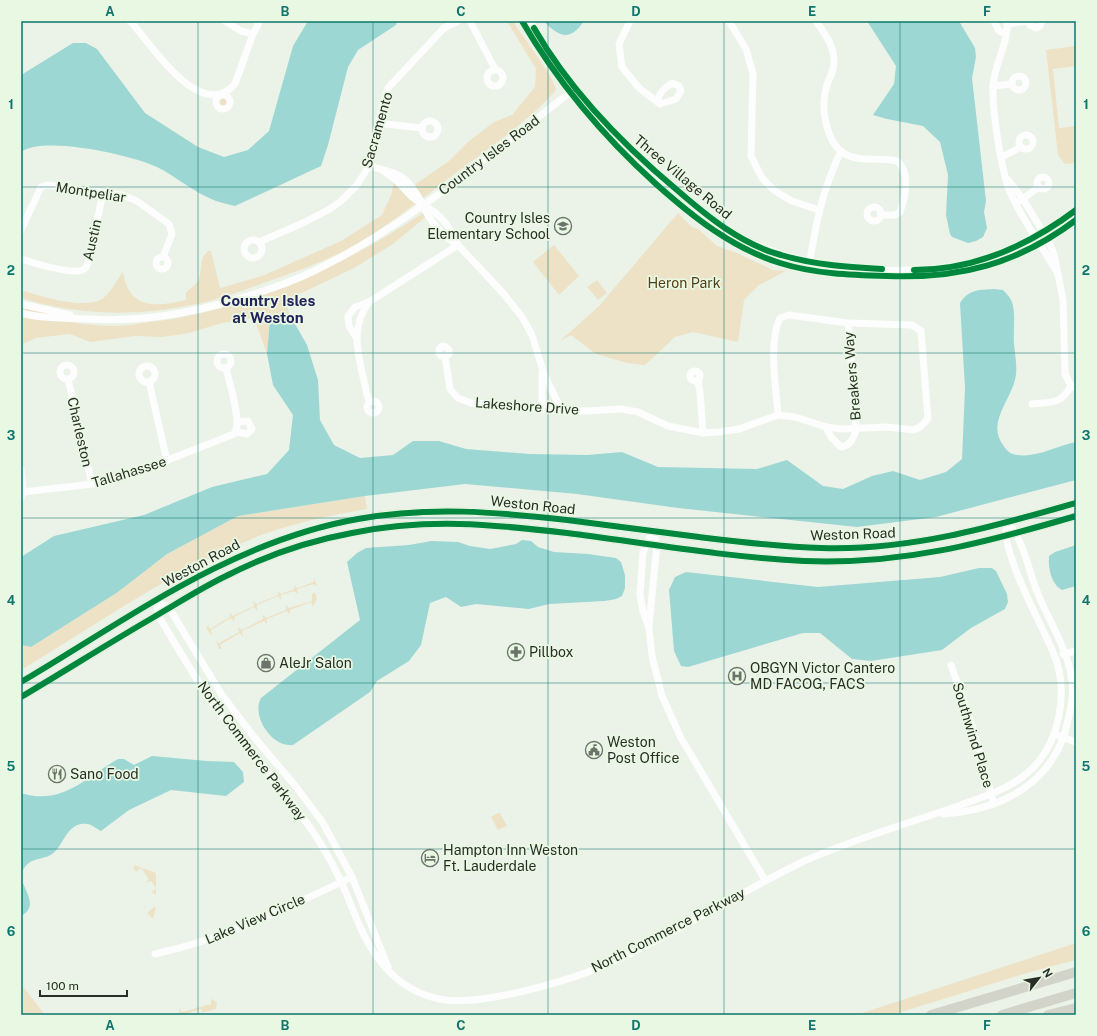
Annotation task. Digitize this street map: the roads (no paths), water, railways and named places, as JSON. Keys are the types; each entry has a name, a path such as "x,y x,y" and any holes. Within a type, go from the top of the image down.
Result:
{"highway":[{"path":"931,1015 1076,972"},
{"path":"1002,1015 1076,993"},
{"path":"1048,1015 1076,1008"}],"main road":[{"name":"Weston Road","path":"21,682 205,572 269,543 330,524 383,514 430,510 486,511 789,547 863,548 943,538 1008,523 1076,502"},
{"name":"Weston Road","path":"21,697 169,608 228,575 277,554 334,536 389,526 436,523 492,524 766,558 848,561 897,558 932,553 1006,536 1076,516"}],"street":[{"path":"130,21 164,63 191,87 209,96 220,96 231,89 235,84 253,34 260,21"},
{"path":"225,21 241,31 253,34"},
{"name":"Sacramento","path":"259,242 303,223 341,201 357,185 369,166 378,123 388,88 444,25 458,21"},
{"path":"470,21 495,69"},
{"name":"Three Village Road","path":"522,21 548,63 621,151 674,200 702,223 752,253 780,263 808,270 834,274 927,277 981,269 1004,261 1041,244 1076,220"},
{"name":"Three Village Road","path":"530,21 572,91 647,165 706,216 729,232 780,255 834,266 892,270 926,270 978,261 1002,254 1037,237 1076,210"},
{"path":"630,21 618,44 622,67 639,88 658,102"},
{"path":"729,21 746,49 753,74 751,156 762,178 775,191 792,201 819,210"},
{"path":"816,21 833,49 834,67 827,85 824,100 825,117 830,134 841,151 849,156 862,159 897,161 902,166 905,177 904,200 900,212 894,215 881,215"},
{"path":"994,21 999,31 1006,34"},
{"path":"1042,21 1040,26 1036,28 1032,27 1028,21 1007,23 1006,34 996,68 993,86 1005,176 1016,203 1058,274"},
{"path":"993,86 1012,84"},
{"name":"Country Isles Road","path":"21,314 45,318 112,321 173,315 248,297 322,267 372,240 424,205 572,91"},
{"path":"378,123 422,128"},
{"path":"1002,157 1021,147"},
{"path":"808,270 819,210 828,178 841,151"},
{"path":"369,166 382,170 395,179 412,197 432,209 452,231 458,245 503,293 522,317 532,335 541,366 562,411"},
{"path":"1005,176 1023,199 1044,232 1054,254 1063,300 1064,374 1074,387 1066,396 1056,402 1032,404"},
{"name":"Montpeliar","path":"21,230 41,187 47,185 122,195 137,201 167,221 172,231 163,257"},
{"path":"1016,203 1038,187"},
{"name":"Austin","path":"21,259 69,271 82,270 86,266 89,259 102,193"},
{"path":"356,337 349,326 348,316 355,307 369,302 458,245"},
{"path":"369,302 358,322 356,337 367,395 370,402"},
{"name":"Country Isles Road","path":"21,304 88,319"},
{"path":"778,415 774,348 775,329 780,318 789,315 848,323"},
{"name":"Lakeshore Drive","path":"446,356 450,389 458,398 471,403 562,411 621,409 638,412 668,426 703,432 719,432 740,429 778,415 795,417 826,427 856,429 887,427 910,430 920,428 928,419 921,331 912,325 848,323"},
{"name":"Breakers Way","path":"848,323 856,429"},
{"path":"541,366 542,410"},
{"path":"226,368 238,422 236,432"},
{"name":"Charleston","path":"68,379 92,484"},
{"path":"698,380 703,432"},
{"path":"149,382 166,461"},
{"name":"Tallahassee","path":"22,495 92,484 145,469 210,442 230,436 236,432 247,434 252,429 248,421 238,422"},
{"path":"826,427 831,437 841,447 851,442 856,429"},
{"path":"21,469 22,495"},
{"name":"North Commerce Parkway","path":"937,814 964,812 994,804 1024,788 1042,773 1065,738 1073,695 1072,682 1066,654 1038,594 1017,533 1008,523"},
{"name":"North Commerce Parkway","path":"157,601 158,615 212,703 310,827 327,854 341,882 369,947 395,977 408,987 420,993 445,1000 471,1000 526,990 567,979 612,963 765,880 836,847 937,814 991,794 1007,787 1027,774 1045,752 1054,734 1061,703 1059,670 1054,654 1024,589 1006,536 1008,523"},
{"path":"649,628 643,611 640,595 643,552 652,531"},
{"path":"652,531 657,544 649,628 652,656 657,679 672,722 765,880"},
{"name":"North Commerce Parkway","path":"157,601 169,608 222,695 254,737 297,788 323,823 352,876 381,953 395,977"},
{"path":"1054,654 1066,654 1076,651"},
{"name":"Southwind Place","path":"951,665 972,726 994,804"},
{"path":"1054,734 1076,742"},
{"name":"Lake View Circle","path":"155,954 185,948 235,930 352,876"}],"water":[{"path":"308,21 397,21 396,25 358,50 348,67 328,145 321,166 235,206 209,198 157,167 109,152 48,145 32,147 21,152 21,75 73,43 86,43 97,49 145,113 198,147 224,157 248,150 269,131 293,46"},
{"path":"544,21 584,21 574,32 565,35 560,34 549,27"},
{"path":"867,21 959,21 975,48 976,57 972,78 986,201 984,212 987,228 983,237 976,241 968,243 952,237 950,234 946,215 948,175 940,142 923,126 873,115 894,84 896,66"},
{"path":"994,289 1003,290 1012,302 1014,312 1016,366 1015,380 998,421 997,429 999,437 1007,451 1017,455 1032,455 1076,442 1076,480 936,517 857,527 678,508 577,494 465,484 365,496 238,516 167,554 118,592 31,647 21,645 21,557 54,536 144,515 212,487 267,474 289,450 293,415 273,385 267,354 270,319 291,317 307,345 318,380 320,420 334,445 360,458 393,455 413,441 439,441 466,449 530,454 587,455 622,452 658,467 757,469 787,460 823,486 843,489 872,476 893,471 920,480 946,472 962,459 965,388 960,303 963,298 975,291"},
{"path":"522,540 531,541 538,547 554,552 588,554 616,558 621,562 625,575 625,588 622,596 605,601 549,604 529,609 476,604 461,607 446,597 430,603 421,645 409,661 377,681 370,692 293,745 285,745 278,741 265,729 261,722 259,713 261,698 360,620 347,562 357,553 366,548 409,545 431,541 458,542 470,546 490,549 516,544"},
{"path":"1076,545 1076,586 1062,590 1055,584 1051,575 1049,556 1055,552"},
{"path":"979,568 992,568 996,571 1007,594 1008,602 1005,609 971,628 942,650 871,661 852,659 820,633 803,633 688,667 681,666 674,651 669,590 675,577 686,572 818,587 940,577"},
{"path":"152,756 234,762 243,772 244,782 226,796 171,790 129,810 101,831 89,824 80,824 75,826 70,830 60,846 52,854 31,862 27,865 21,875 21,793 36,796 49,796 61,793 84,782 118,759 124,759 134,765"},
{"path":"21,878 28,893 30,903 29,908 21,916"}],"place":[{"name":"Country Isles Elementary School","path":"563,226"},
{"name":"Pillbox","path":"516,652"},
{"name":"AleJr Salon","path":"266,663"},
{"name":"OBGYN Victor Cantero MD FACOG, FACS","path":"737,676"},
{"name":"Weston Post Office","path":"594,750"},
{"name":"Sano Food","path":"57,774"},
{"name":"Hampton Inn Weston Ft. Lauderdale","path":"430,858"}],"district":[{"name":"Country Isles at Weston","path":"268,308"}],"park label":[{"name":"Heron Park","path":"684,283"}]}
